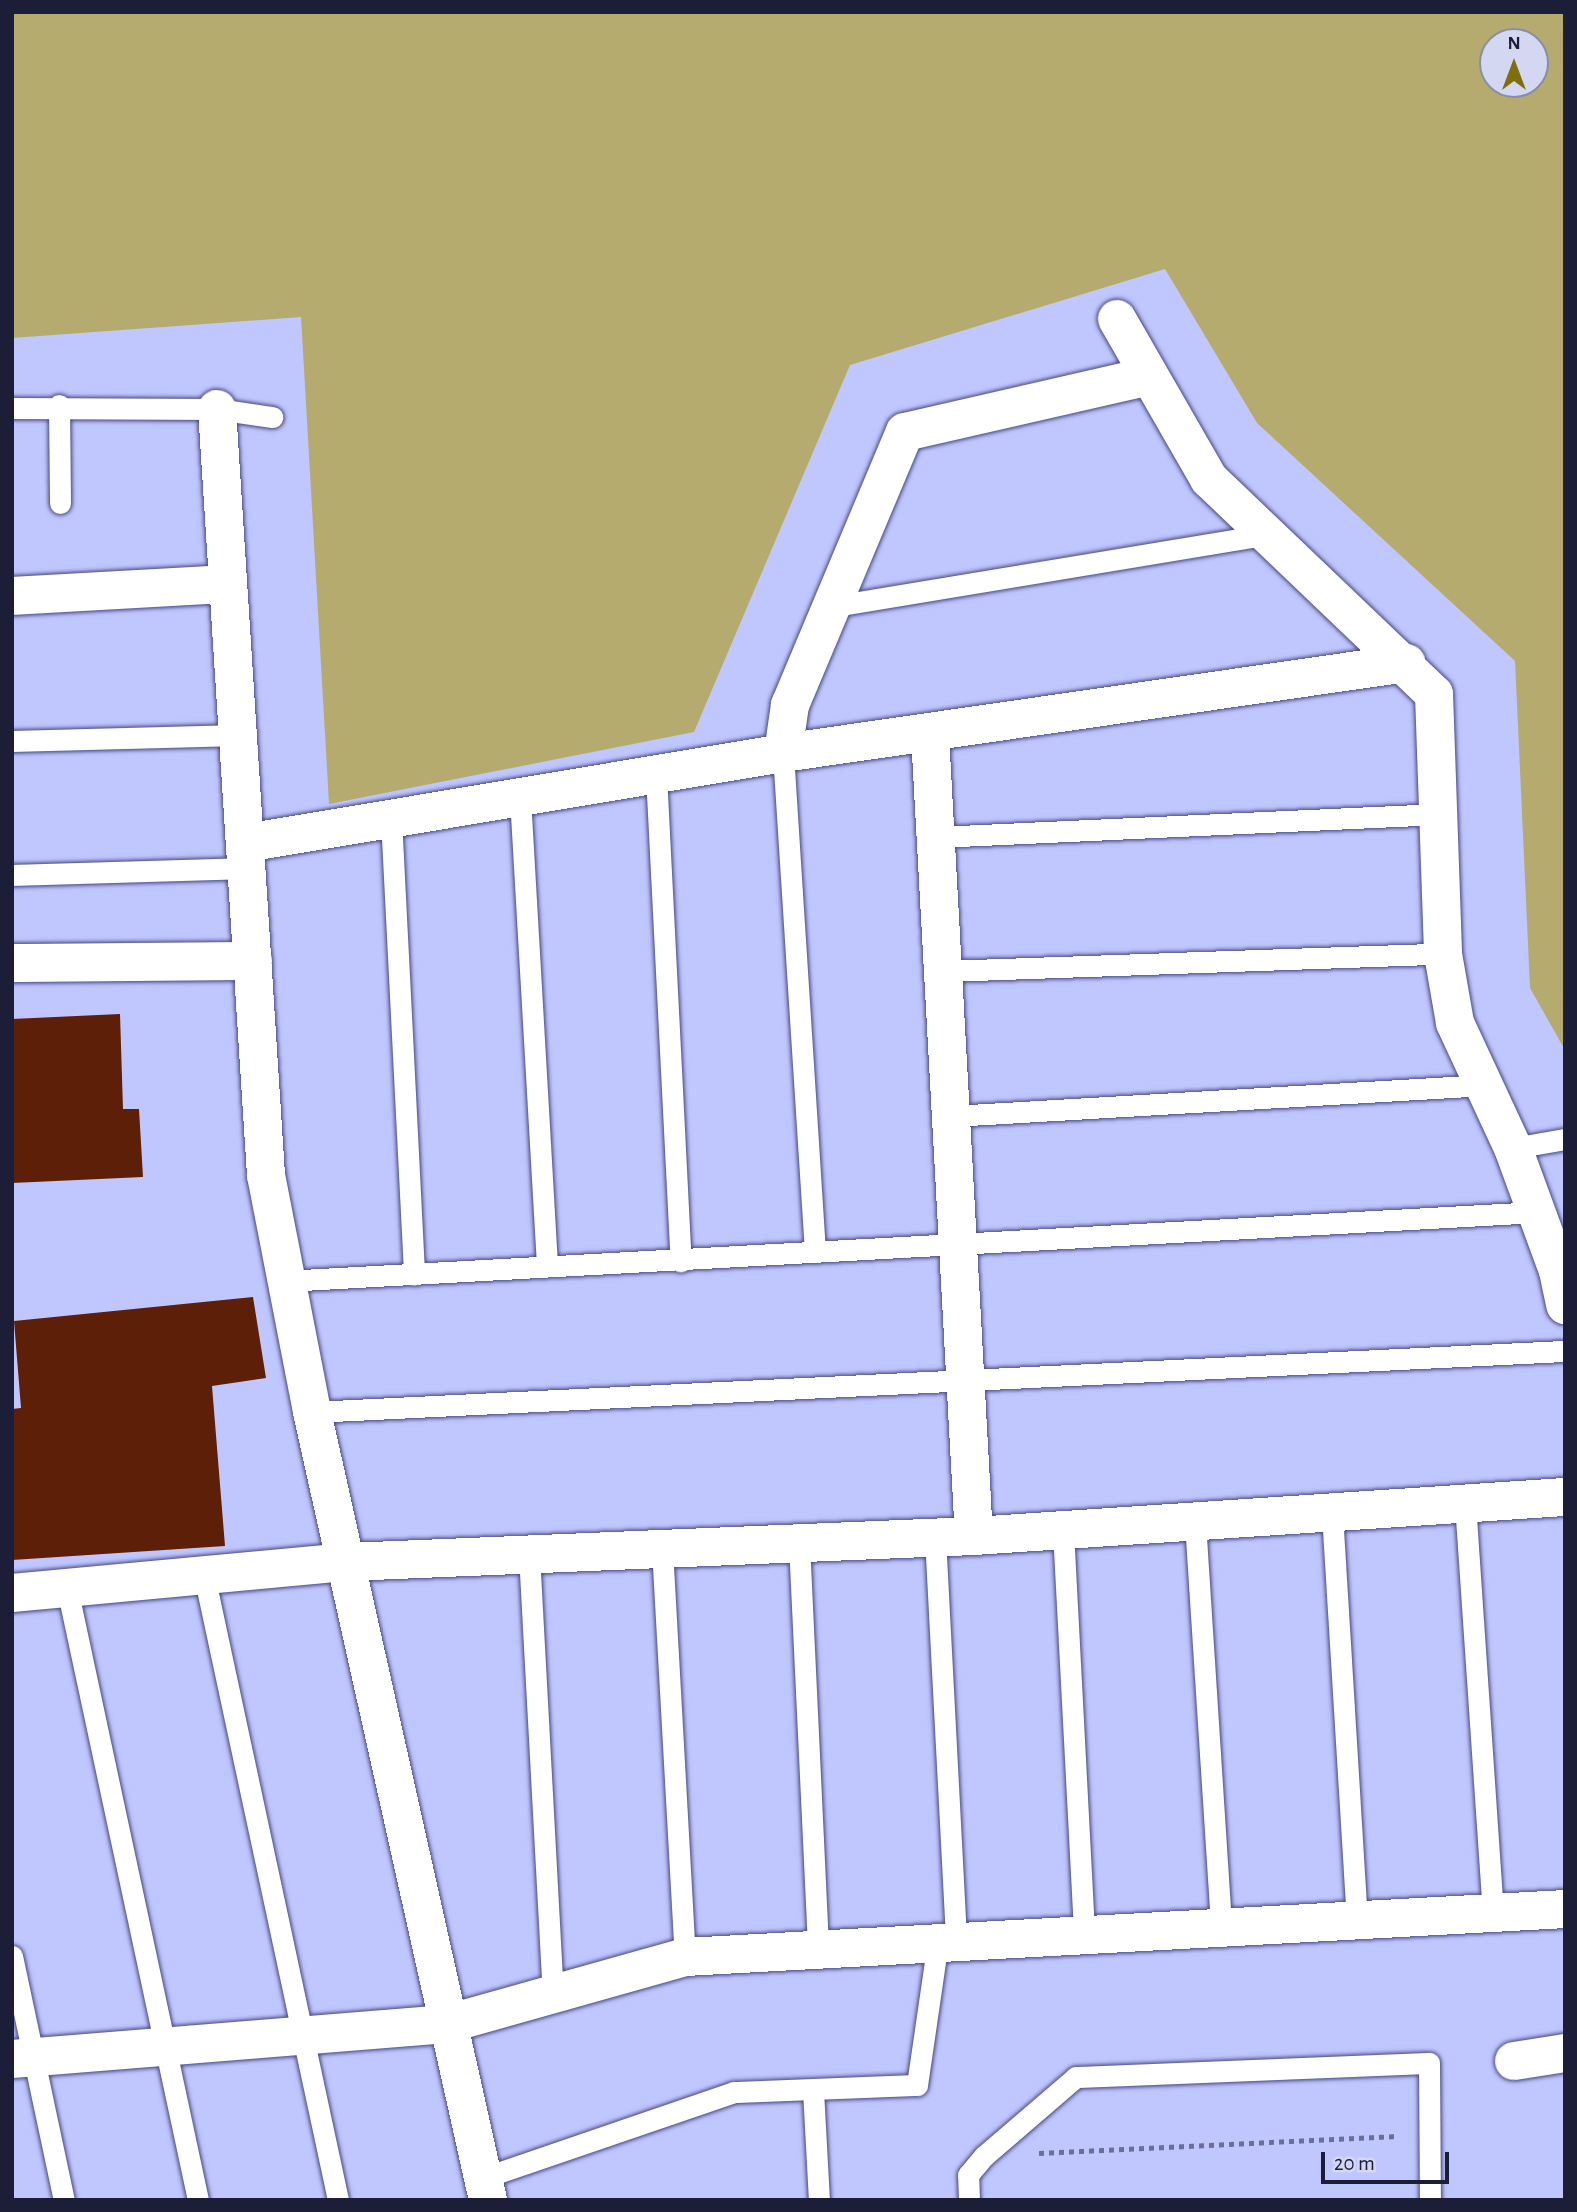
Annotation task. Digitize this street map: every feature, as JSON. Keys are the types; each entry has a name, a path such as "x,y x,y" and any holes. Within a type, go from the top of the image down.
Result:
{"street":[{"path":"1117,319 1146,377 1209,480 1407,663 1434,694 1443,954 1455,1023 1513,1148 1562,1282"},
{"path":"783,753 790,705 829,607 905,432 1146,377"},
{"path":"217,409 266,1175 284,1281 312,1412 348,1562 447,2024 486,2189"},
{"path":"12,596 228,584"},
{"path":"247,855 391,818 520,796 783,753 930,734 1407,663"},
{"path":"930,734 974,1536"},
{"path":"12,963 253,961"},
{"path":"12,1593 348,1562 974,1536 1565,1497"},
{"path":"23,2058 447,2024 685,1957 818,1946 1565,1909"},
{"path":"1514,2061 1565,2053"}],"lane":[{"path":"12,408 59,405 217,409 272,417"},
{"path":"59,405 60,503"},
{"path":"829,607 1269,534"},
{"path":"12,741 239,735"},
{"path":"783,753 815,1252"},
{"path":"656,774 681,1261"},
{"path":"520,796 547,1266"},
{"path":"937,837 1440,814"},
{"path":"391,818 414,1274"},
{"path":"12,875 247,855"},
{"path":"944,971 1443,954"},
{"path":"952,1116 1486,1085"},
{"path":"1513,1148 1565,1139"},
{"path":"284,1281 1537,1212"},
{"path":"312,1412 1565,1351"},
{"path":"1465,1503 1493,1913"},
{"path":"1332,1513 1357,1920"},
{"path":"1195,1522 1221,1927"},
{"path":"1063,1530 1084,1933"},
{"path":"486,2189 734,2092 917,2085 947,1940 936,1537"},
{"path":"799,1543 818,1946"},
{"path":"662,1548 685,1957"},
{"path":"529,1554 554,1993"},
{"path":"204,1575 338,2200"},
{"path":"67,1588 198,2200"},
{"path":"12,1956 23,2058 64,2200"},
{"path":"969,2200 968,2175 984,2156 1076,2077 1429,2063 1430,2200"},
{"path":"813,2090 819,2200"}],"path":[{"path":"984,2156 1430,2134"}],"shaded area":[{"path":"12,12 1565,12 1565,1050 1530,988 1515,661 1257,423 1165,269 850,365 694,732 329,804 301,317 12,338"}],"building":[{"path":"120,1014 123,1109 139,1109 143,1177 12,1183 12,1019"},
{"path":"253,1297 266,1378 212,1386 225,1546 12,1560 12,1409 21,1408 14,1321"}]}
